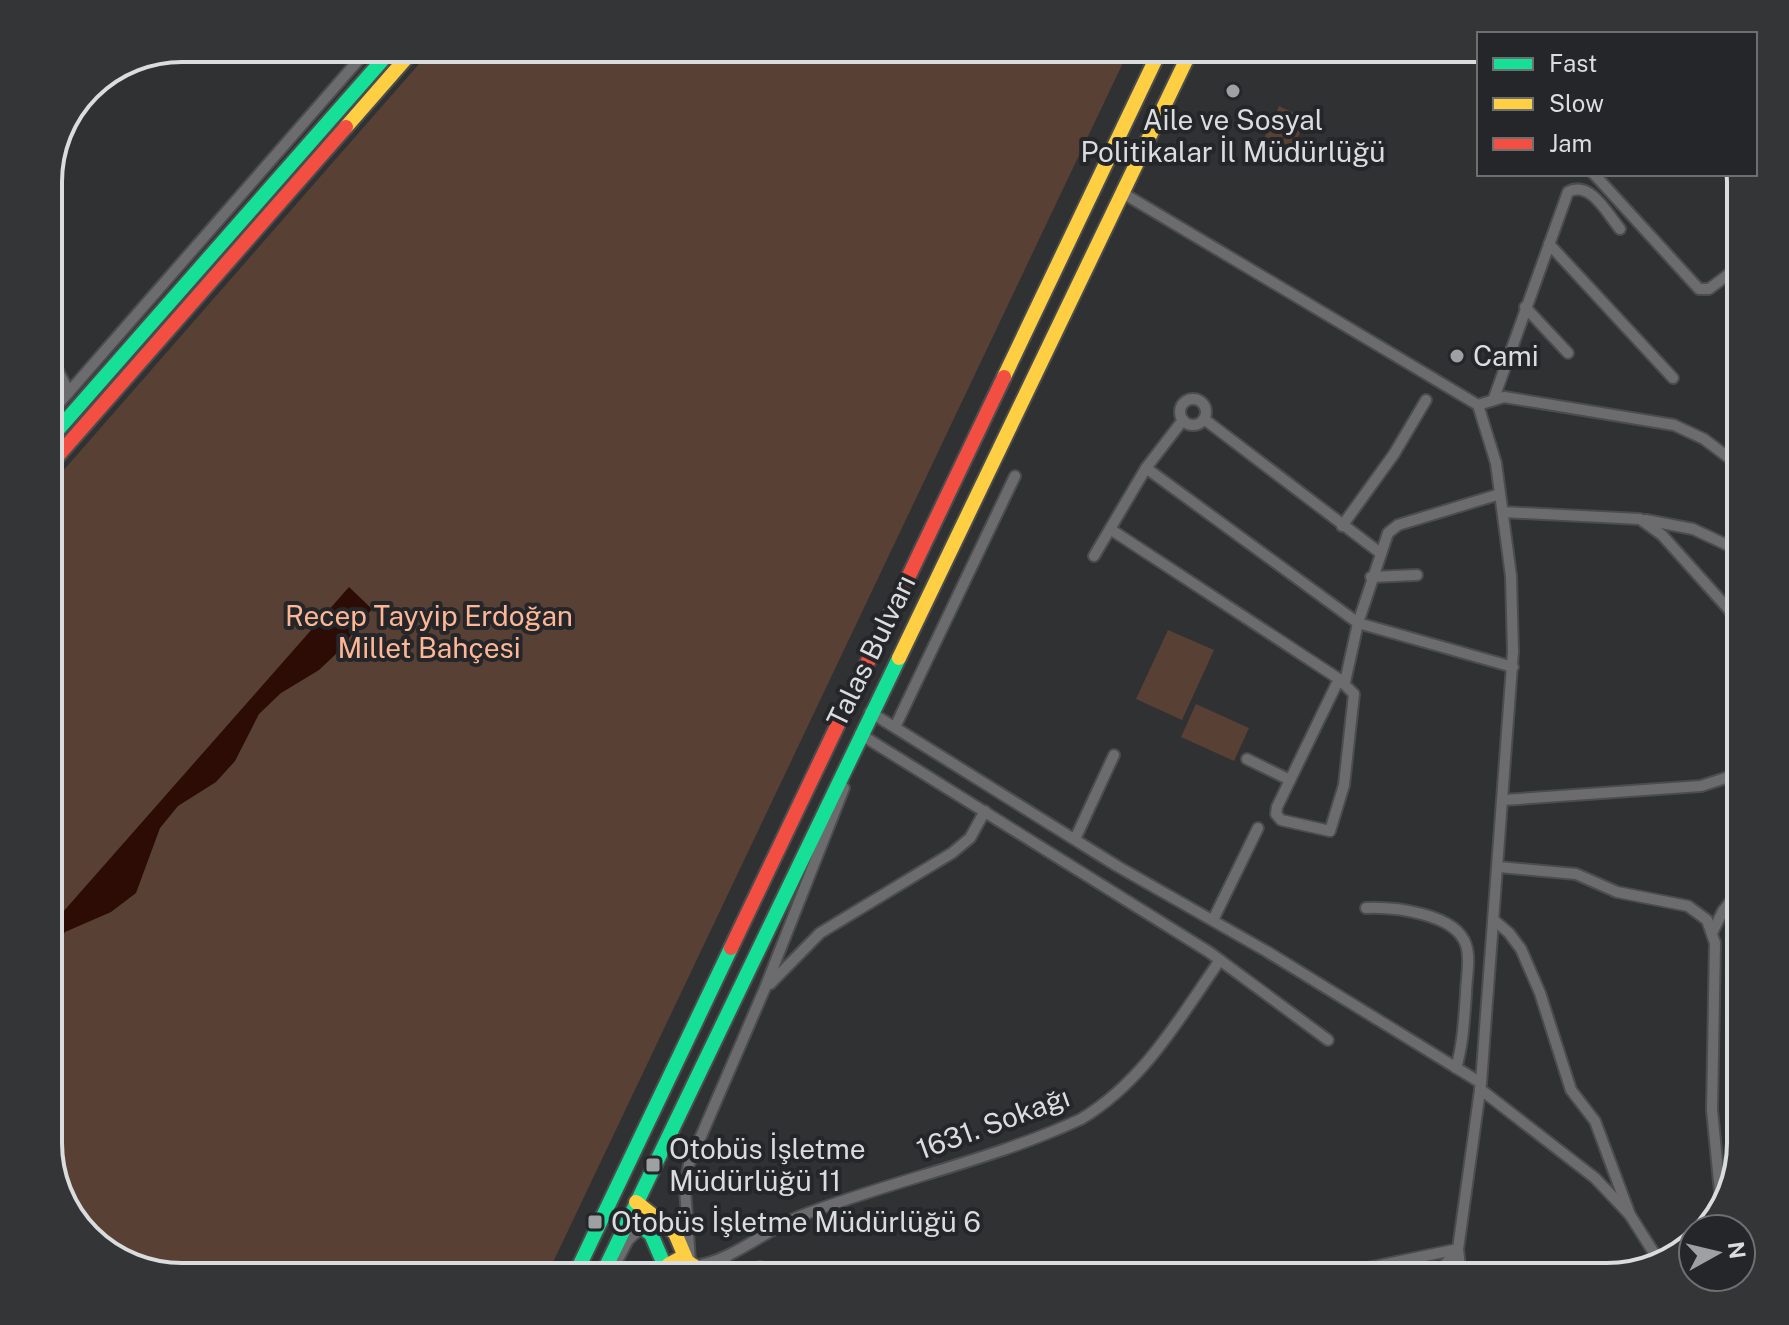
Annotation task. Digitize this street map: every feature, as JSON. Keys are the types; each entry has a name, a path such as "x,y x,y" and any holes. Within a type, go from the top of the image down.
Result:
{"main road":[{"path":"62,425 381,62"},
{"path":"62,451 403,62"},
{"path":"570,1263 1142,62"},
{"name":"Talas Bulvarı","path":"581,1263 1154,62"},
{"name":"Talas Bulvarı","path":"607,1263 1185,62"},
{"path":"636,1202 670,1227 681,1241 690,1263"},
{"path":"628,1217 643,1226 654,1239 662,1263"}],"street":[{"path":"62,400 357,62"},
{"path":"1596,176 1699,289 1709,289 1727,276"},
{"path":"1494,398 1568,192 1574,189 1588,191 1620,229"},
{"path":"1121,192 1478,405 1491,438 1513,601 1513,667 1495,921 1480,1086 1458,1249 1460,1263"},
{"path":"1549,244 1673,378"},
{"path":"1525,307 1568,353"},
{"path":"62,379 69,392"},
{"path":"1478,405 1494,398 1674,425 1704,439 1727,455"},
{"path":"1094,556 1146,468 1183,420 1183,404 1195,399 1205,407 1204,419"},
{"path":"1342,526 1394,454 1426,400"},
{"path":"1204,419 1379,552"},
{"path":"1183,420 1194,425 1204,419"},
{"path":"1146,468 1358,623 1513,667"},
{"path":"895,727 1015,476"},
{"path":"1110,529 1342,680 1354,694 1344,785 1330,831 1277,817 1277,807 1342,680 1371,577 1388,533 1398,525 1500,494"},
{"path":"1503,512 1640,519 1693,529 1727,545"},
{"path":"1640,519 1662,535 1727,607"},
{"path":"1371,577 1417,575"},
{"path":"870,712 1456,1068 1572,1158 1630,1215"},
{"path":"691,1263 687,1213 689,1164 833,821 861,733 1220,960 1328,1040"},
{"path":"1075,839 1114,755"},
{"path":"1247,759 1290,780"},
{"path":"1504,800 1701,786 1727,778"},
{"path":"765,988 820,933 952,853 970,838 985,811"},
{"path":"1213,920 1258,828"},
{"path":"1499,867 1576,874 1617,892 1688,906 1703,916 1713,931"},
{"path":"1719,1186 1712,1110 1713,931 1727,906"},
{"path":"1366,908 1421,914 1454,929 1463,937 1468,954 1463,1044 1456,1068"},
{"path":"1495,921 1521,949 1540,993 1571,1090 1595,1121 1630,1215 1654,1253"},
{"name":"1631. Sokağı","path":"702,1263 727,1256 744,1243 799,1216 1065,1126 1095,1110 1151,1060 1220,960"},
{"path":"670,1227 687,1213"},
{"path":"616,1263 628,1240 643,1226"},
{"path":"1391,1263 1458,1249"},
{"path":"1446,1263 1458,1249"},
{"name":"1631. Sokağı","path":"724,1263 727,1256"}],"green space":[{"name":"Recep Tayyip Erdoğan Millet Bahçesi","path":"421,62 1123,62 553,1263 166,1262 143,1257 109,1238 87,1216 74,1196 62,1151 62,472"},
{"path":"1279,106 1306,119 1285,166 1257,154"},
{"path":"1168,630 1214,650 1182,720 1136,699"},
{"path":"1196,704 1249,728 1234,761 1181,737"}],"shaded area":[{"path":"349,587 372,609 319,670 281,693 259,714 235,761 216,782 178,806 160,828 136,893 111,912 65,932 62,937 62,913"}],"traffic: fast":[{"path":"62,425 381,62"},
{"path":"608,1263 899,658"},
{"path":"581,1263 731,948"},
{"path":"628,1217 651,1234 663,1263"}],"traffic: slow":[{"path":"346,127 403,62"},
{"path":"1004,377 1154,62"},
{"path":"899,658 1185,62"},
{"path":"636,1202 675,1233 686,1259"},
{"path":"672,1263 681,1258 689,1263"}],"traffic: jam":[{"path":"62,451 346,127"},
{"path":"731,948 1004,377"}],"place":[{"name":"Aile ve Sosyal Politikalar İl Müdürlüğü","path":"1233,91"},
{"name":"Cami","path":"1457,356"},
{"name":"Otobüs İşletme Müdürlüğü 11","path":"653,1165"},
{"name":"Otobüs İşletme Müdürlüğü 6","path":"595,1222"}]}
